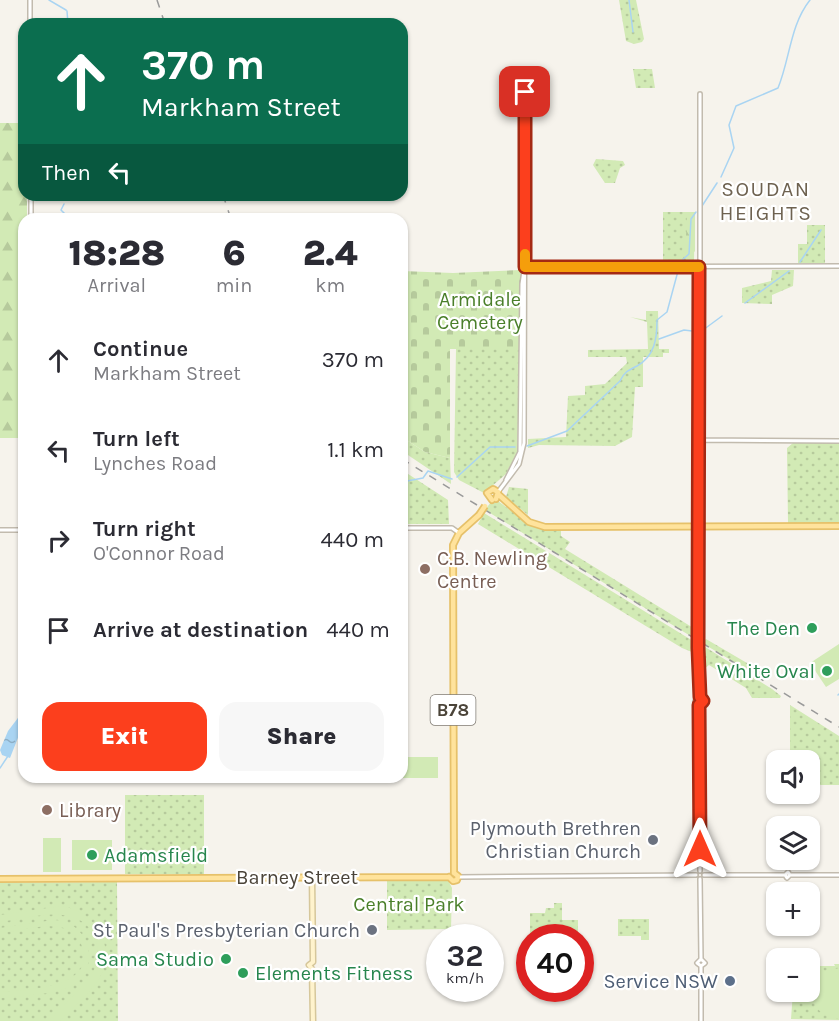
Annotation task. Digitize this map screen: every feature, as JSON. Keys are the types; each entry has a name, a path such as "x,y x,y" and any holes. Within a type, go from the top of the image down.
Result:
{"main road":[{"path":"459,533 479,515 495,495 529,522 545,527 839,526"},
{"name":"B78","path":"456,875 453,545 459,533"},
{"name":"Barney Street","path":"0,879 449,877 454,881 456,875"},
{"path":"312,877 313,962 309,965 312,969 313,1021"}],"street":[{"path":"30,0 30,18"},
{"path":"495,495 519,464 525,443 525,92"},
{"path":"700,94 699,527 700,697 703,701 699,705 700,871 704,875 785,875 788,872 790,875 839,875"},
{"path":"525,267 839,266"},
{"path":"699,440 839,441"},
{"path":"408,528 452,528 459,533"},
{"path":"0,530 18,530"},
{"path":"456,875 696,875 700,871"},
{"path":"696,875 700,879 701,959 697,963 701,966 701,1021"},
{"path":"700,879 704,875"}],"green space":[{"path":"619,0 636,0 644,39 642,42 634,44 626,41"},
{"path":"633,69 652,69 655,88 636,88"},
{"path":"0,123 18,123 18,201 27,201 27,213 18,213 18,438 0,438"},
{"path":"596,159 623,161 625,165 620,168 615,183 605,183 593,165"},
{"path":"663,212 695,212 694,262 663,262"},
{"path":"687,212 695,212 695,251 686,262 678,262 682,258 683,238 686,236"},
{"path":"807,225 825,225 825,263 798,263 798,244 807,244"},
{"name":"Armidale Cemetery","path":"521,270 520,349 450,349 450,458 425,452 408,441 408,271 453,273"},
{"path":"772,270 794,270 793,286 772,295 772,304 742,303 742,288 771,281"},
{"path":"646,311 658,311 659,349 669,349 669,353 663,353 663,357 643,357 643,387 635,387 632,437 615,446 539,445 528,448 528,439 566,437 568,396 585,395 585,386 605,384 627,363 626,357 588,357 588,350 648,349 647,322 630,317 646,320"},
{"path":"456,349 520,349 517,453 506,474 484,493 459,480 454,472"},
{"path":"408,441 425,452 450,458 451,484 408,455"},
{"path":"793,443 839,443 839,525 788,523 787,448"},
{"path":"408,474 448,500 449,524 408,524"},
{"path":"509,487 528,489 528,515 506,497"},
{"path":"498,501 533,527 561,530 561,536 570,542 565,549 695,629 697,640 485,510 491,502"},
{"path":"484,513 698,644 696,650 692,652 682,648 478,524"},
{"path":"706,639 764,673 761,678 702,643"},
{"name":"White Oval","path":"839,644 839,679 826,687 810,663"},
{"path":"702,645 772,689 781,696 780,698 752,698 746,688 709,665 703,670"},
{"path":"790,705 839,736 839,785 820,785 820,750 790,750"},
{"path":"408,757 438,757 438,778 408,778"},
{"path":"125,795 204,795 204,874 125,874"},
{"path":"43,838 61,838 61,872 43,872"},
{"name":"Adamsfield","path":"72,840 112,840 112,870 72,870"},
{"name":"Central Park","path":"387,880 448,880 452,888 451,924 426,924 426,929 387,930"},
{"path":"117,882 118,1021 0,1021 0,883"},
{"path":"554,903 562,903 562,920 578,920 578,924 530,924 530,913 545,913 546,908 554,908"},
{"path":"61,906 83,914 99,930 106,952 105,963 97,982 82,1000 60,1021 49,1021 89,979 98,956 96,940 89,928 79,920 67,916 40,915 0,922 0,915"},
{"path":"618,919 649,919 649,940 641,940 641,936 618,936"},
{"path":"53,920 75,927 83,935 89,956 82,976 73,985 58,991 0,998 0,992 42,988 57,984 71,978 80,970 84,959 81,944 76,935 67,929 46,926 0,933 0,928"},
{"path":"834,964 839,964 839,1020 791,1019 792,1002 820,1002 820,966 835,966"},
{"path":"839,968 839,1018 823,1014 814,1002 820,1002 820,973"}],"water":[{"path":"18,718 18,738 10,758 2,755 0,750 8,731"}],"waterway":[{"path":"49,0 66,10"},
{"path":"629,0 633,32"},
{"path":"721,177 734,148 729,125 736,106 778,88 794,31 810,0"},
{"path":"67,11 68,18"},
{"path":"702,206 717,183"},
{"path":"64,204 61,210 64,213"},
{"path":"680,262 689,254 691,219 696,212"},
{"path":"800,262 821,230"},
{"path":"527,446 567,431 620,381 625,373 648,357 654,346 657,320 667,312 678,271"},
{"path":"745,303 789,271"},
{"path":"703,330 722,316"},
{"path":"659,339 684,330 692,331"},
{"path":"457,477 490,447 515,447"},
{"path":"408,481 423,478 428,471 452,479"},
{"path":"0,768 8,756"}],"railway":[{"path":"157,0 163,18"},
{"path":"225,201 229,213"},
{"path":"408,463 839,727"}],"slow traffic":[{"path":"525,254 525,267 699,267"}],"place":[{"name":"C.B. Newling Centre","path":"425,569"},
{"name":"The Den","path":"812,628"},
{"name":"White Oval","path":"827,671"},
{"name":"Library","path":"47,810"},
{"name":"Plymouth Brethren Christian Church","path":"653,840"},
{"name":"Adamsfield","path":"92,855"},
{"name":"St Paul's Presbyterian Church","path":"372,930"},
{"name":"Sama Studio","path":"226,959"},
{"name":"Elements Fitness","path":"243,973"},
{"name":"Service NSW","path":"730,981"}],"district":[{"name":"SOUDAN HEIGHTS","path":"766,201"}],"route":[{"path":"525,92 525,267 699,267 700,647 698,648 698,663 700,697 703,701 699,705 700,849"}]}
